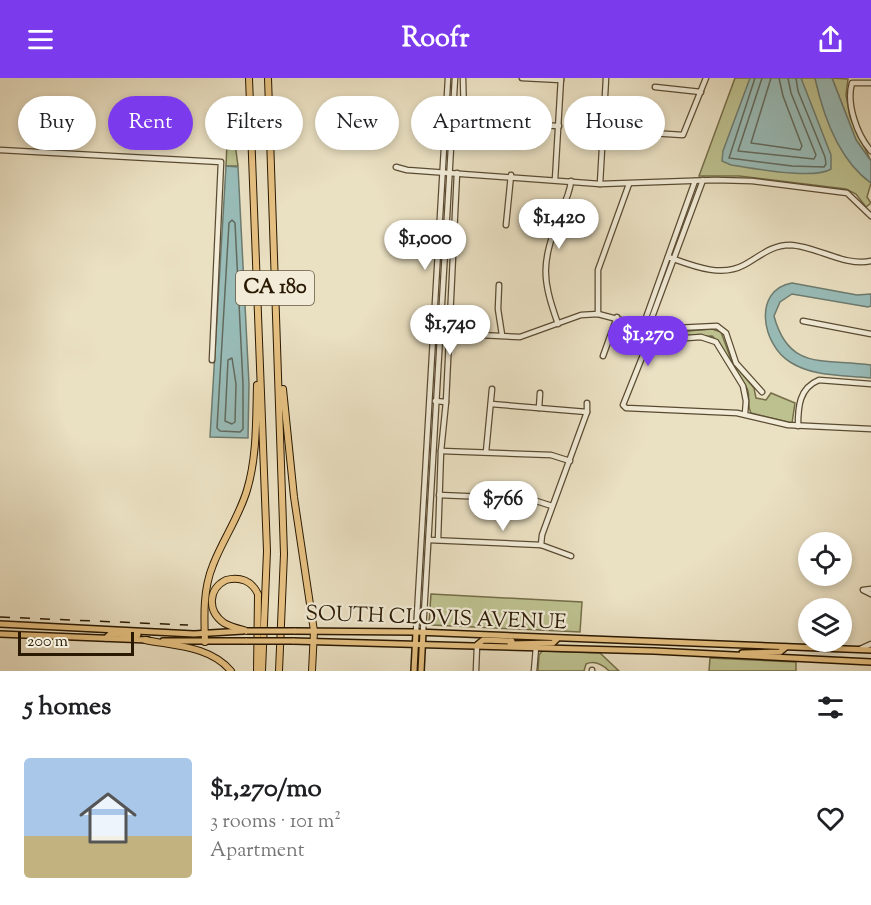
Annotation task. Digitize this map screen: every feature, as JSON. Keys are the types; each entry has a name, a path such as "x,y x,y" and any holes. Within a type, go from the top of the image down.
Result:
{"highway":[{"name":"CA 180","path":"249,78 267,574 262,671"},
{"name":"CA 180","path":"268,78 284,554 279,671"},
{"path":"277,338 294,497 314,631 312,671"},
{"path":"205,642 205,595 210,572 239,513 252,470 259,340"},
{"path":"247,631 223,622 213,609 214,591 226,580 244,580 254,586 258,594 257,671"},
{"path":"146,640 208,653 231,671"}],"main road":[{"name":"SOUTH CLOVIS AVENUE","path":"0,624 166,633 423,632 871,650"},
{"path":"414,671 416,632"},
{"path":"421,671 423,632"},
{"path":"106,638 110,634 166,633"},
{"name":"SOUTH CLOVIS AVENUE","path":"0,634 205,642 315,641 477,645 732,654 871,662"},
{"path":"477,645 483,640 508,642 525,637"},
{"path":"503,646 522,642 553,643 557,639"},
{"path":"732,654 751,651 780,652 786,647"}],"street":[{"path":"416,632 448,78"},
{"path":"463,78 463,96"},
{"path":"522,78 561,79 555,180"},
{"path":"605,96 606,78"},
{"path":"665,134 683,135 706,78"},
{"path":"454,96 455,79"},
{"path":"871,83 852,83 850,97 855,119 871,152"},
{"path":"655,87 701,92"},
{"path":"552,126 559,126"},
{"path":"0,150 222,162 212,360"},
{"path":"423,632 451,150"},
{"path":"600,184 602,150"},
{"path":"396,167 600,184 703,180 752,182 849,194 871,216"},
{"path":"438,540 457,173"},
{"path":"506,225 511,175"},
{"path":"646,327 703,180"},
{"path":"558,324 546,289 544,274 547,251 571,181"},
{"path":"646,327 695,181"},
{"path":"598,314 598,270 629,184"},
{"path":"668,257 699,268 727,270 744,265 772,248 789,245 857,261 871,261"},
{"path":"499,285 498,309 502,335"},
{"path":"440,333 525,336 581,315 598,314 617,317 646,327 720,327 726,333 741,370 762,392"},
{"path":"603,356 617,317"},
{"path":"803,321 871,334"},
{"path":"745,414 746,400 743,386 732,371 720,346 705,337 657,340 647,345 623,405 626,408 745,414 798,426 871,429"},
{"path":"798,426 800,398 812,383 819,380 871,384"},
{"path":"486,452 492,389"},
{"path":"539,408 540,393"},
{"path":"429,401 446,402"},
{"path":"541,545 552,506 587,412 587,403"},
{"path":"491,404 587,412"},
{"path":"441,451 551,455 570,461"},
{"path":"439,495 530,499 552,506"},
{"path":"429,540 541,545 571,556"},
{"path":"871,589 863,590 871,594"},
{"path":"858,650 871,644"},
{"path":"476,671 477,645"},
{"path":"534,671 536,647"}],"green space":[{"path":"735,78 815,78 834,136 850,162 871,183 867,197 871,203 866,207 856,194 846,189 739,176 699,176"},
{"path":"832,78 848,79 846,95 850,117 871,161 856,140"},
{"path":"227,150 236,150 238,166 226,166"},
{"path":"712,329 721,332 732,362 754,388 756,398 766,400 771,393 795,403 792,423 751,413 746,387 712,336 657,338 640,347 645,332 664,333"},
{"path":"431,594 582,602 580,632 432,625 429,623"},
{"path":"542,651 600,653 619,671 609,671 593,663 586,664 584,671 538,671 539,655"},
{"path":"710,658 796,662 796,671 709,671"}],"water":[{"path":"750,78 801,78 831,155 831,169 823,172 798,173 731,165 722,161 723,151"},
{"path":"815,78 832,78 856,140 871,161 871,183 850,162 834,136"},
{"path":"226,166 238,167 249,384 248,438 210,437"},
{"path":"792,283 857,295 871,294 871,306 868,307 792,294 780,302 774,316 781,334 789,346 799,354 824,361 871,365 871,378 809,370 799,367 780,354 768,331 766,307 771,296 779,288"}],"railway":[{"path":"0,617 188,625"}]}
